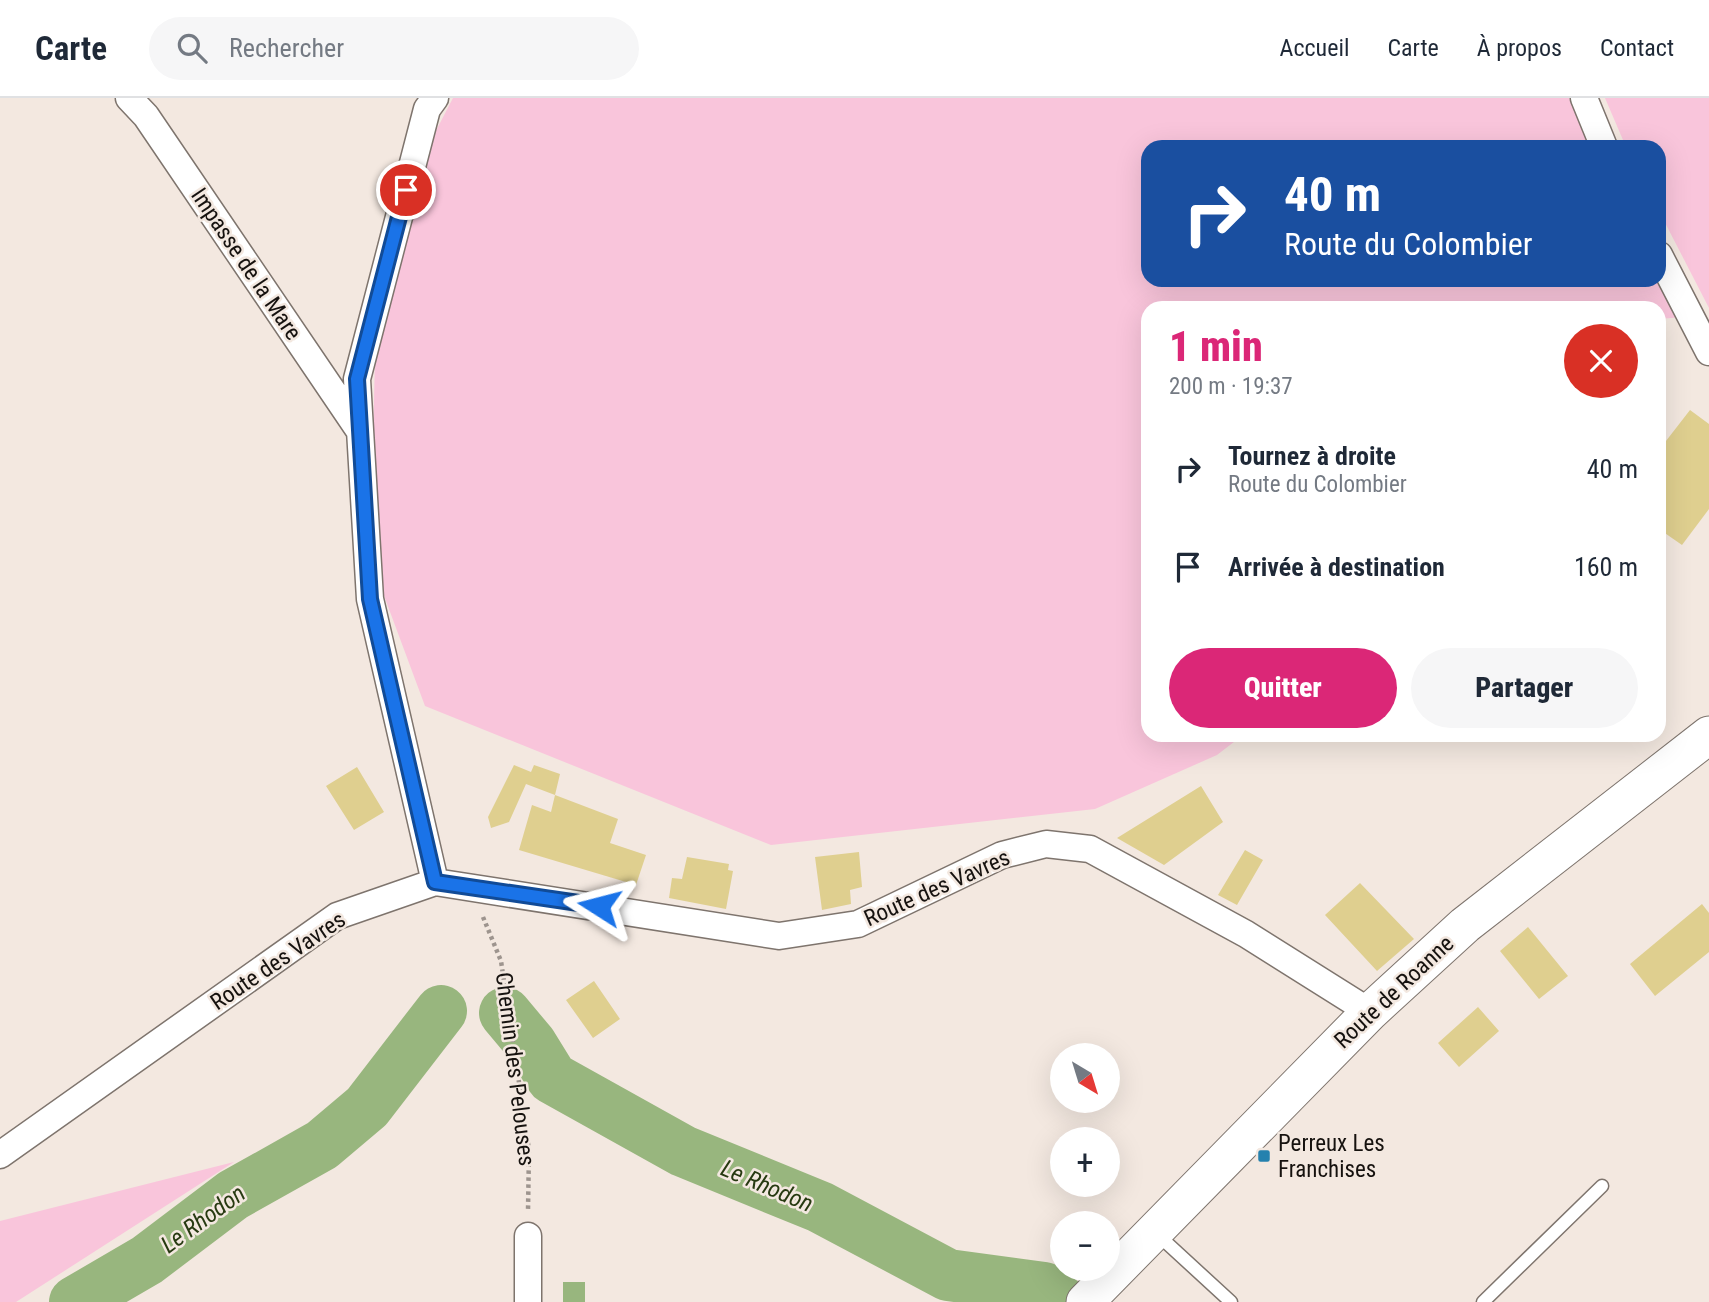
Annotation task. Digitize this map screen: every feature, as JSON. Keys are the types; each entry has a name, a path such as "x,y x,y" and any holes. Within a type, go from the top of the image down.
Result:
{"main road":[{"name":"Route de Roanne","path":"1096,1291 1370,1012 1465,925 1709,735"}],"street":[{"name":"Impasse de la Mare","path":"129,98 146,116 360,432"},
{"path":"435,98 427,109 357,379 370,599 435,882"},
{"path":"1584,98 1601,140"},
{"path":"1666,269 1709,352"},
{"name":"Route des Vavres","path":"0,1155 337,916 435,882 470,885 779,936 858,924 1002,855 1046,844 1090,849 1246,934 1370,1012"},
{"path":"528,1236 528,1302"}],"lane":[{"path":"1483,1302 1602,1186"},
{"path":"1154,1231 1231,1302"}],"path":[{"name":"Chemin des Pelouses","path":"470,885 501,961 529,1150 528,1236"}],"shaded area":[{"path":"453,98 1569,98 1591,140 1141,140 1141,287 1664,287 1684,317 1666,318 1666,301 1141,301 1141,742 1234,742 1217,755 1095,809 771,845 425,706 370,558 378,242"},
{"path":"1605,98 1709,98 1709,308 1666,225 1666,140 1623,140"},
{"path":"234,1162 16,1302 0,1302 0,1221"},
{"path":"563,1282 585,1282 585,1302 563,1302"}],"building":[{"path":"1690,410 1709,424 1709,509 1682,545 1666,534 1666,441"},
{"path":"514,765 531,772 534,765 560,774 555,795 526,784 509,822 491,828 488,817"},
{"path":"357,767 384,812 354,830 326,786"},
{"path":"1201,786 1223,822 1164,865 1117,838"},
{"path":"555,795 618,819 610,843 646,855 636,885 519,850 532,805 551,812"},
{"path":"1245,850 1263,860 1237,905 1218,895"},
{"path":"859,852 862,887 850,890 851,904 822,910 815,857"},
{"path":"687,857 729,864 728,870 733,871 726,909 669,898 672,878 682,879"},
{"path":"1360,883 1414,939 1377,971 1325,915"},
{"path":"1702,904 1709,913 1709,952 1655,996 1630,964"},
{"path":"1528,927 1568,976 1539,999 1500,951"},
{"path":"594,981 620,1019 593,1038 566,1000"},
{"path":"1478,1007 1499,1031 1459,1067 1438,1043"}],"waterway":[{"name":"Le Rhodon","path":"75,1302 147,1260 233,1195 322,1145 367,1107 441,1011"},
{"name":"Le Rhodon","path":"505,1013 531,1044 552,1078 683,1151 820,1207 948,1275 1044,1288 1062,1302"}],"place":[{"name":"Perreux Les Franchises","path":"1264,1156"}],"route":[{"path":"406,190 357,379 370,599 435,882 599,906"}]}
